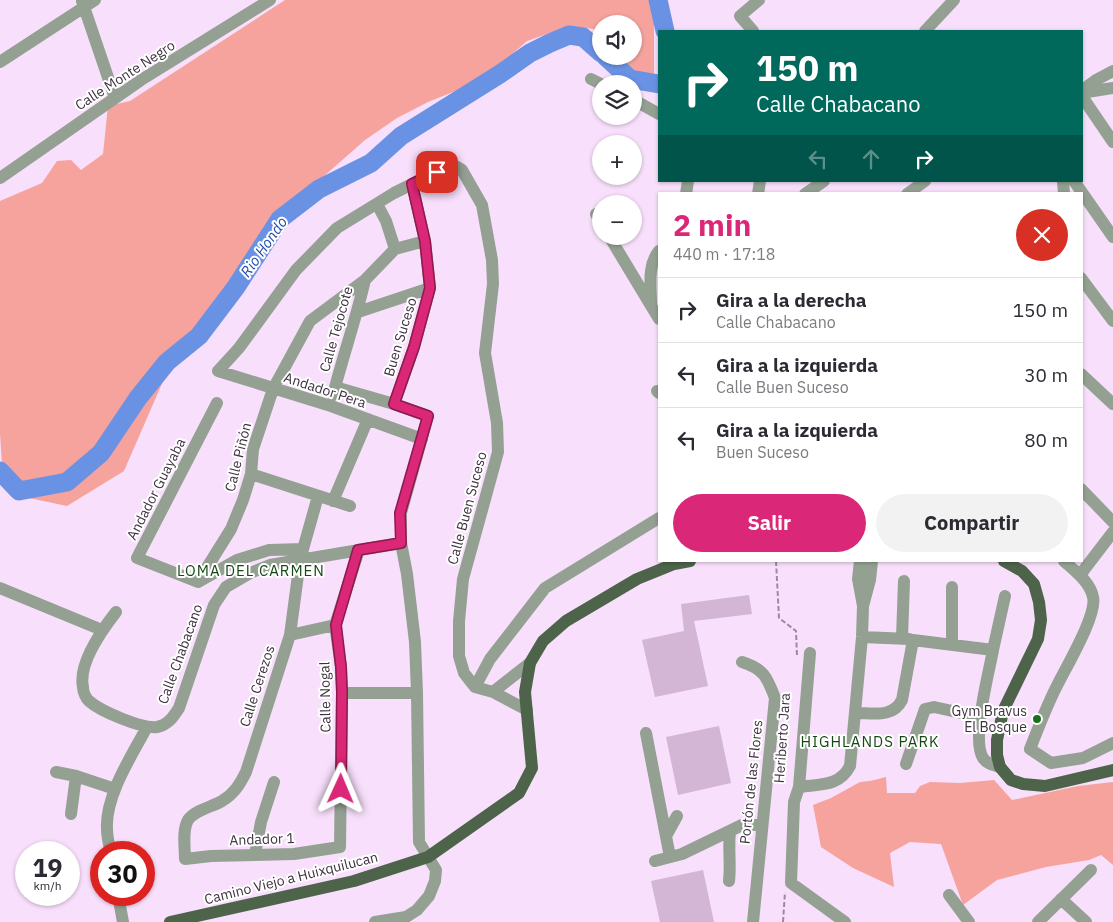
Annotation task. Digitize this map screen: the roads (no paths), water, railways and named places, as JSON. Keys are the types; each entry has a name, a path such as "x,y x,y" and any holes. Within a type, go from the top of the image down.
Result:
{"main road":[{"name":"Camino Viejo a Huixquilucan","path":"170,922 354,881 428,857 519,793 532,768 525,692 530,663 543,641 566,622 638,579 674,564 685,562"},
{"path":"1006,562 1022,572 1034,584 1042,620 1038,639 1003,712 997,740 997,755 1000,767 1011,780 1023,784 1045,786 1113,770"}],"street":[{"name":"Calle Monte Negro","path":"0,178 141,80 270,0"},
{"path":"752,30 740,16 759,0"},
{"path":"926,30 954,0"},
{"path":"0,62 87,2 115,98"},
{"path":"1083,91 1096,80 1113,71"},
{"path":"1083,93 1113,88"},
{"path":"1083,96 1113,142"},
{"path":"642,104 658,113"},
{"name":"Calle Buen Suceso","path":"412,184 449,166 462,170 482,205 492,260 493,284 485,353 496,424 498,452 463,579 458,621 459,656 464,673 475,687"},
{"path":"810,192 823,182"},
{"path":"910,192 924,182"},
{"path":"412,184 377,204 386,222 395,249 425,241"},
{"name":"Buen Suceso","path":"394,404 414,347 430,288 425,241 412,184"},
{"path":"1083,194 1113,237"},
{"name":"Andador Pera","path":"377,204 337,228 296,270 239,348 218,371 331,406 422,439"},
{"path":"615,245 658,317"},
{"name":"Calle Piñón","path":"198,582 231,529 251,474 253,449 273,389 310,321 365,280 395,249"},
{"path":"651,306 651,273 654,258 658,252"},
{"name":"Calle Tejocote","path":"331,406 346,346 358,312 365,280"},
{"path":"1083,281 1113,321"},
{"path":"358,312 430,288"},
{"path":"1083,376 1113,404"},
{"name":"Calle Tejocote","path":"335,387 394,404"},
{"name":"Andador Guayaba","path":"198,582 137,558 218,403"},
{"path":"375,922 406,917 416,910 430,896 436,870 418,842 417,693 407,574 401,543 400,513 428,416 394,404"},
{"path":"333,501 368,419"},
{"path":"251,474 350,506"},
{"path":"1083,491 1113,522"},
{"name":"Calle Cerezos","path":"185,859 185,831 188,820 224,800 237,789 246,772 290,636 302,554 318,496"},
{"path":"527,710 493,692 475,687 490,659 545,588 658,519"},
{"path":"1080,575 1113,532"},
{"name":"Calle Chabacano","path":"147,727 158,727 166,723 173,718 179,708 214,605 226,587 250,573 302,554 358,550 401,543"},
{"path":"198,582 238,560 269,550 302,554"},
{"name":"Calle Nogal","path":"340,847 342,692 336,625 358,550"},
{"path":"799,787 838,781 846,774 850,766 862,637 863,606 858,579 860,562"},
{"path":"863,606 870,580 872,562"},
{"path":"1065,562 1080,575 1093,595 1094,607 1086,628 1052,695 1030,749 1051,763 1083,758 1113,743"},
{"path":"856,712 888,713 899,706 902,700 908,639 904,581"},
{"path":"952,587 952,645"},
{"path":"0,588 102,630"},
{"path":"1000,767 983,758 979,739 980,717 1005,596"},
{"path":"109,841 106,828 115,789 147,727 106,712 89,701 84,692 82,672 102,630 116,612"},
{"path":"290,636 336,625"},
{"path":"862,637 908,639 993,650"},
{"path":"810,653 799,787 794,802 791,883 845,922"},
{"name":"Portón de las Flores","path":"742,662 756,666 767,677 775,698 753,922"},
{"path":"493,692 530,663"},
{"path":"342,692 417,693"},
{"path":"906,764 925,709 934,707 980,717"},
{"path":"646,733 670,857"},
{"path":"56,772 76,776 115,789"},
{"path":"71,814 76,776"},
{"path":"255,854 260,822 274,782"},
{"path":"666,836 677,816"},
{"path":"655,861 682,854 742,825 762,825"},
{"path":"729,881 731,863 730,832"},
{"name":"Andador 1","path":"185,859 211,856 294,854 340,847"},
{"path":"1038,922 1091,870"},
{"path":"949,895 969,922"},
{"path":"1061,900 1086,922"},
{"path":"120,906 123,922"}],"waterway":[{"name":"Rio Hondo","path":"658,0 665,30"},
{"name":"Rio Hondo","path":"0,471 19,491 67,482 101,453 138,398 167,362 199,336 236,287 280,219 319,189 371,163 401,136 530,53 569,35 583,37 592,45"},
{"name":"Rio Hondo","path":"615,65 630,79 658,84"}],"place":[{"name":"Gym Bravus El Bosque","path":"1037,719"}],"district":[{"name":"LOMA DEL CARMEN","path":"251,571"},
{"name":"HIGHLANDS PARK","path":"870,742"}]}
